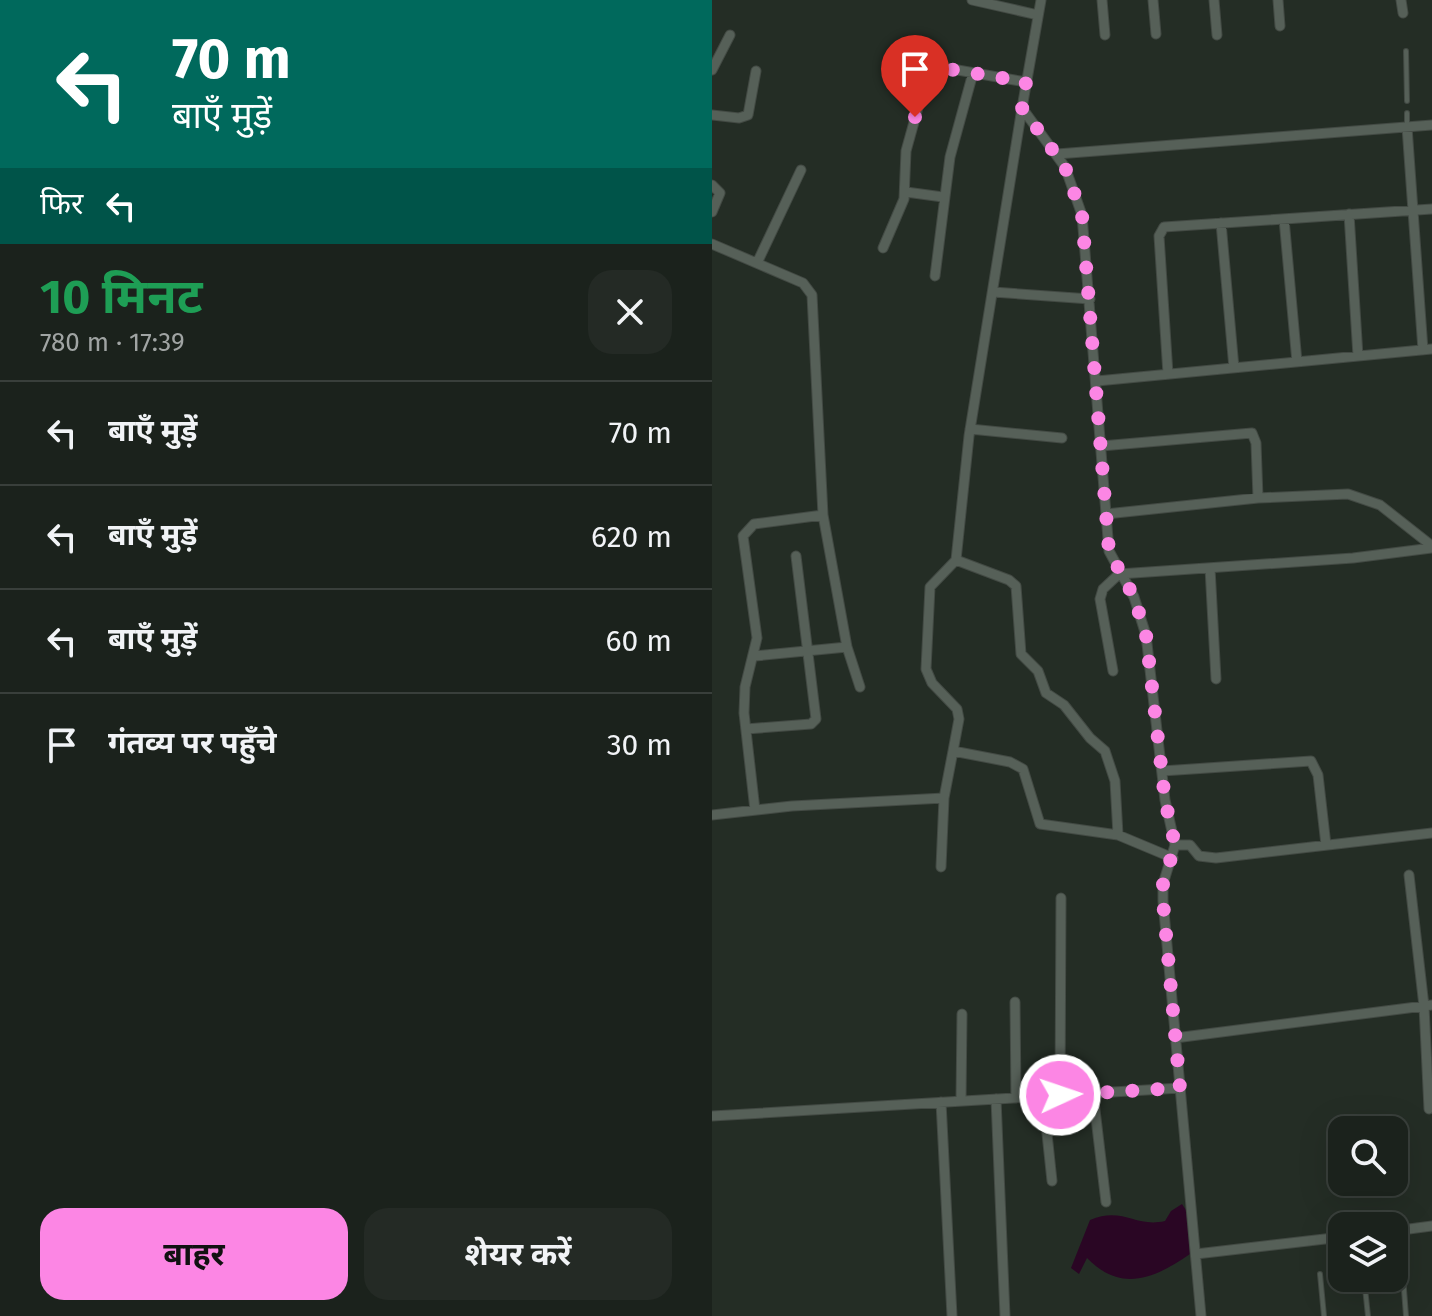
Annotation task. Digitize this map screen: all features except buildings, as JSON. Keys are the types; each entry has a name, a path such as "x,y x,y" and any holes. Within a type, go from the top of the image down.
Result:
{"street":[{"path":"972,0 1038,15"},
{"path":"941,867 944,798 959,719 957,709 932,683 926,669 930,587 956,560 959,504 970,429 1041,0"},
{"path":"1102,0 1105,35"},
{"path":"1153,0 1156,34"},
{"path":"1214,0 1217,35"},
{"path":"1278,0 1280,26"},
{"path":"1401,0 1403,13"},
{"path":"712,70 730,35"},
{"path":"883,248 900,214 906,192 906,151 929,68 935,66 1026,82"},
{"path":"712,115 739,118 748,115 756,71"},
{"path":"935,276 950,157 973,73"},
{"path":"1022,108 1057,154 1075,188 1082,215 1109,551 1134,597 1146,635 1162,771 1175,845 1163,884 1163,901 1201,1316"},
{"path":"1057,154 1432,125"},
{"path":"1097,381 1427,350 1407,127"},
{"path":"757,263 801,170"},
{"path":"712,185 720,193 712,212"},
{"path":"906,192 943,197"},
{"path":"1168,374 1160,231 1169,226 1432,209"},
{"path":"1349,214 1358,356"},
{"path":"1284,219 1297,362"},
{"path":"1221,223 1234,368"},
{"path":"712,244 803,283 812,295 823,515 847,647 860,687"},
{"path":"993,292 1090,299"},
{"path":"970,429 1062,438"},
{"path":"1101,446 1252,433 1256,443 1258,498"},
{"path":"1106,514 1258,498 1329,494 1362,497 1380,505 1432,547"},
{"path":"755,810 746,729 745,687 757,638 743,536 754,524 823,515"},
{"path":"1113,671 1100,599 1103,589 1119,574 1432,547"},
{"path":"746,729 814,722 796,556"},
{"path":"956,560 1009,580 1016,586 1021,654 1038,671 1046,693 1064,705 1105,751 1115,781 1118,835"},
{"path":"1210,568 1216,679"},
{"path":"755,656 847,647"},
{"path":"953,751 1010,762 1023,769 1040,824 1118,835 1173,858"},
{"path":"1162,771 1311,761 1318,775 1326,845"},
{"path":"712,815 944,798"},
{"path":"1175,845 1190,845 1199,856 1216,858 1432,833"},
{"path":"1409,875 1428,1005 1429,1109"},
{"path":"1060,1095 1061,898"},
{"path":"1015,1002 1016,1098"},
{"path":"1175,1038 1428,1005"},
{"path":"961,1101 962,1014"},
{"path":"712,1116 1180,1088"},
{"path":"1093,1093 1106,1202"},
{"path":"1043,1096 1052,1181"},
{"path":"996,1099 1005,1316"},
{"path":"941,1102 952,1316"},
{"path":"1408,1229 1432,1226"},
{"path":"1196,1254 1328,1239"}],"lane":[{"path":"1406,51 1407,101"},
{"path":"1407,113 1407,127"},
{"path":"1320,1274 1324,1316"},
{"path":"1365,1292 1368,1316"},
{"path":"1404,1292 1406,1316"}],"shaded area":[{"path":"1182,1204 1188,1213 1190,1254 1177,1263 1151,1275 1125,1279 1112,1276 1087,1258 1079,1274 1071,1268 1090,1220 1111,1215 1145,1222 1165,1221 1171,1211"}],"route":[{"path":"915,117 931,66 1026,82 1022,108 1057,154 1075,188 1082,215 1088,271 1109,551 1141,614 1150,656 1165,800 1175,845 1163,884 1163,901 1180,1088 1060,1095"}]}
